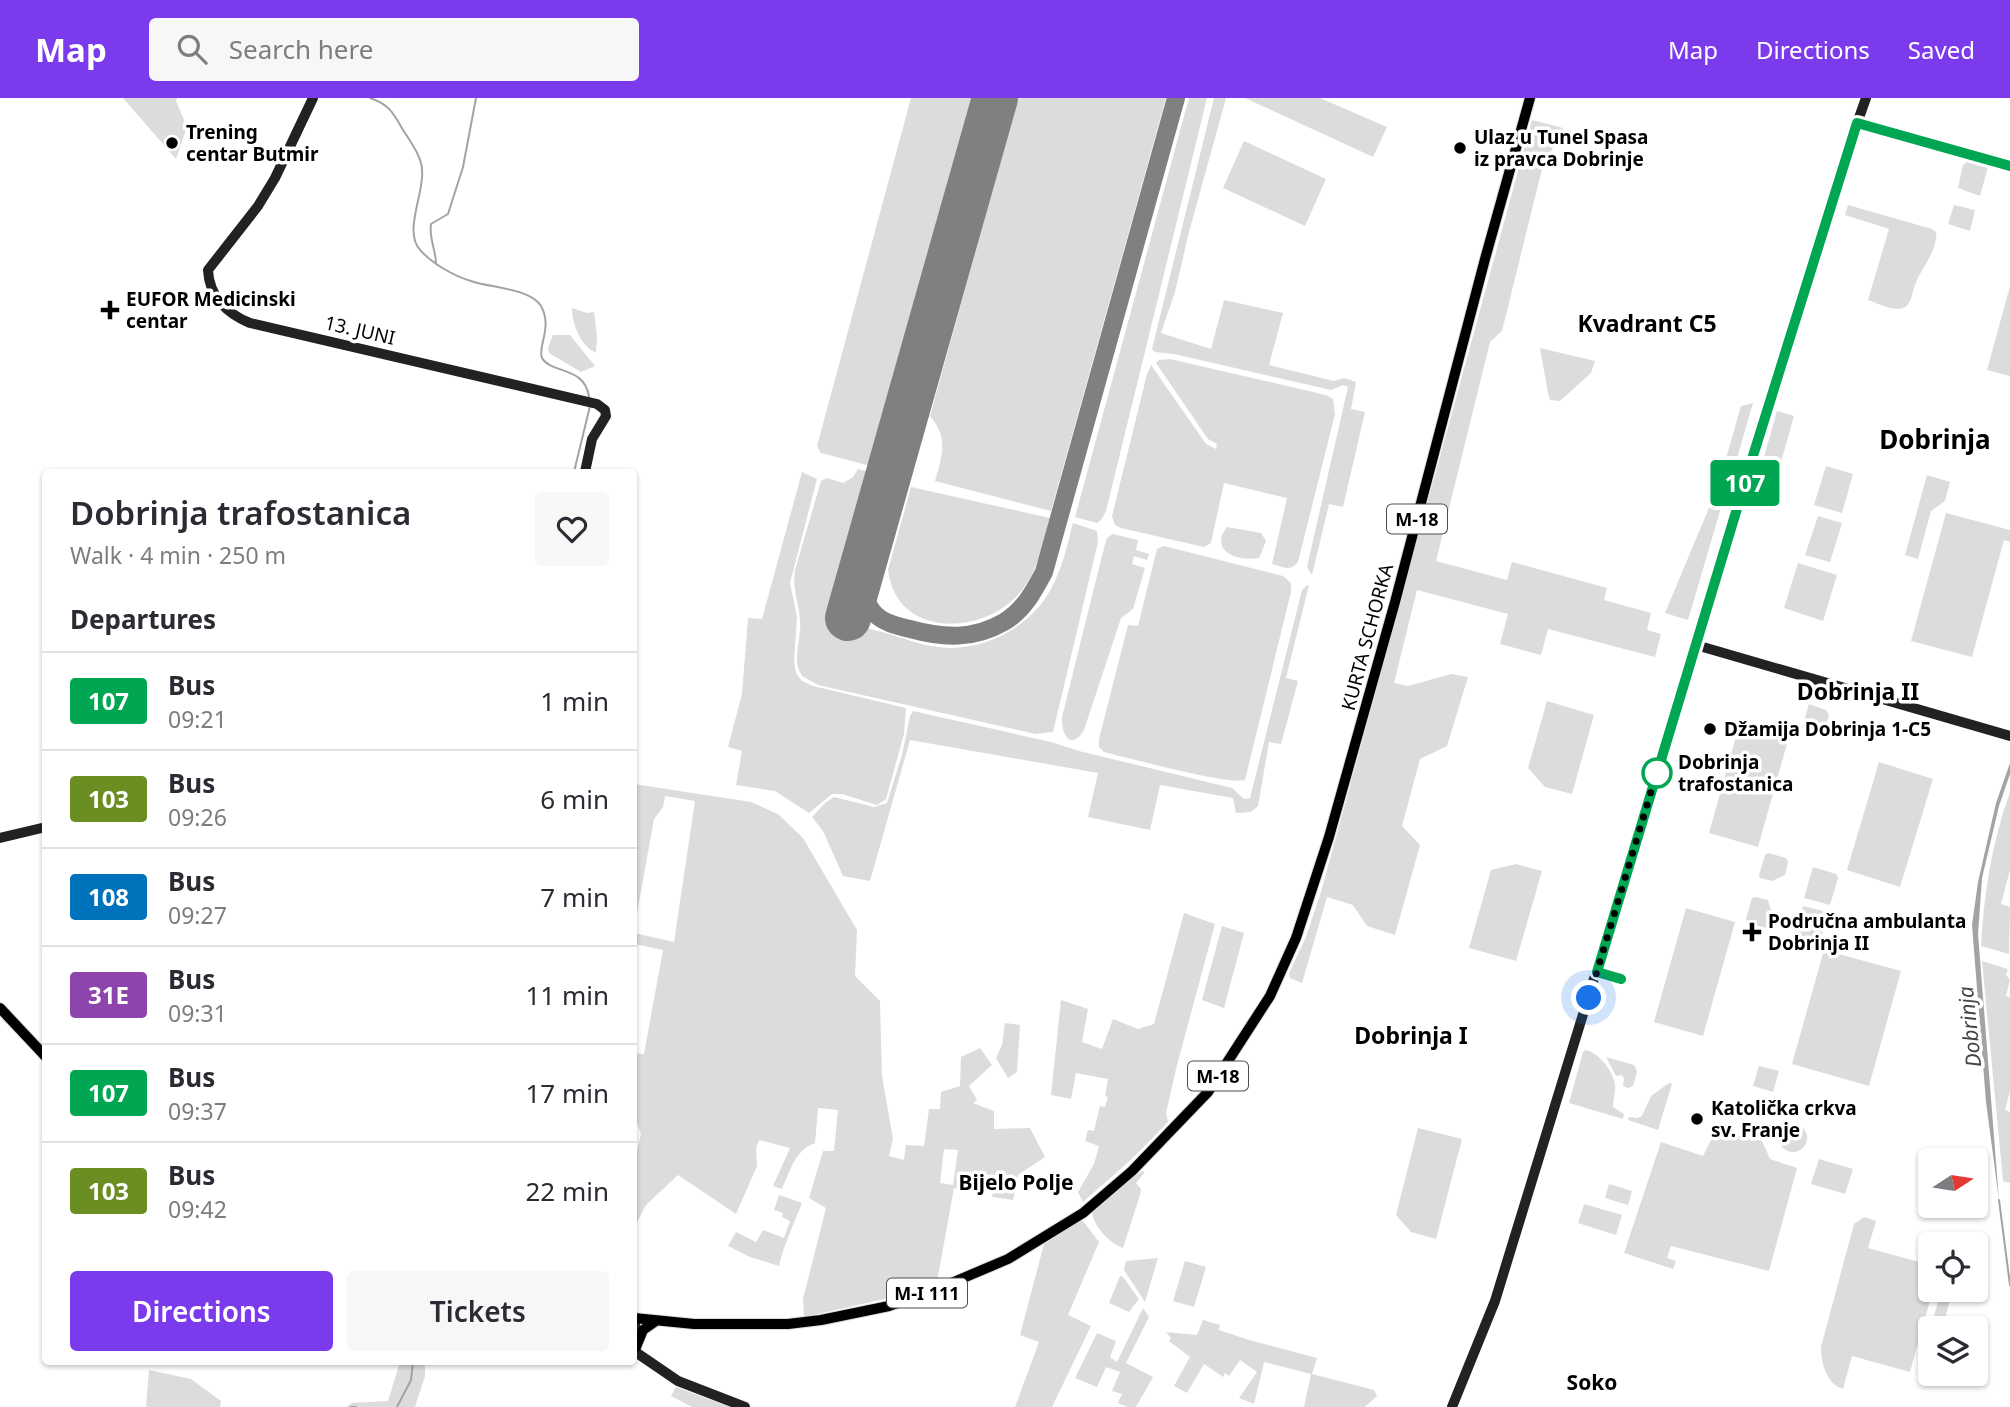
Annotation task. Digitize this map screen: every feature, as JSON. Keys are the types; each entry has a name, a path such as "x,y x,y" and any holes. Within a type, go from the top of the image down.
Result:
{"main road":[{"name":"KURTA SCHORKA","path":"1156,1147 1208,1092 1270,996 1296,938 1329,837 1395,602 1530,98"},
{"path":"0,1008 42,1053"},
{"name":"M-I 111","path":"637,1319 694,1324 768,1325 821,1320 889,1306 975,1274 1008,1259 1049,1235 1083,1213 1156,1147"},
{"path":"637,1345 641,1333 656,1321"}],"street":[{"name":"13. JUNI","path":"313,98 275,178 258,206 208,270 209,282 225,309 236,318 250,323 601,407 606,416 593,439 586,469"},
{"path":"1452,1407 1494,1301 1510,1252 1866,98"},
{"path":"1857,123 2010,166"},
{"path":"1696,645 2010,736"},
{"path":"0,838 42,828"},
{"path":"637,1352 678,1381 745,1407"}],"shaded area":[{"name":"Trening centar Butmir","path":"123,98 177,98 187,127 176,159"},
{"path":"911,98 972,98 871,466 821,453 817,446"},
{"path":"1018,98 1166,98 1051,511 935,481 942,455 942,440 930,416"},
{"path":"1189,98 1207,98 1106,511 1097,523 1075,517"},
{"path":"1214,98 1226,98 1175,292 1161,333 1211,349 1224,300 1283,313 1269,365 1334,381 1344,378 1356,382 1351,409 1365,412 1343,507 1329,504 1312,575 1307,567 1348,387 1343,385 1331,390 1155,352 1152,349"},
{"path":"1245,98 1320,98 1387,127 1373,157"},
{"path":"1532,120 1563,128 1542,169 1502,331 1490,342 1436,561 1507,580 1512,562 1607,588 1604,600 1651,613 1647,630 1661,634 1655,657 1548,629 1541,655 1500,644 1508,614 1417,590 1394,683 1408,686 1451,674 1468,677 1447,746 1420,759 1402,826 1420,845 1395,935 1367,926 1353,905 1327,897 1302,983 1290,978 1289,973 1306,937 1321,892"},
{"path":"1244,141 1326,179 1305,226 1223,188"},
{"path":"1968,161 1988,167 1980,196 1958,188 1963,165"},
{"path":"1848,205 1936,232 1932,251 1907,306 1901,309 1891,308 1868,300 1889,229 1845,215"},
{"path":"1954,205 1975,210 1970,231 1948,224"},
{"path":"2010,286 2010,376 1987,370"},
{"path":"572,308 587,313 594,312 596,353 578,333"},
{"path":"553,335 570,335 595,366 581,372 549,353"},
{"path":"1540,348 1595,361 1591,373 1560,401 1550,400"},
{"path":"1170,359 1326,395 1333,399 1335,414 1298,562 1292,567 1272,564 1287,498 1224,483 1211,543 1204,547 1115,525 1112,516 1151,365 1206,444 1216,449 1217,444 1208,439 1156,363"},
{"path":"1753,403 1733,472 1723,469 1741,406"},
{"path":"1777,411 1794,416 1772,494 1755,489"},
{"path":"1826,466 1853,474 1842,513 1814,505"},
{"path":"858,469 869,472 829,618 918,643 955,648 971,646 988,642 1018,626 1042,603 1051,589 1073,523 1097,531 1098,542 1053,732 1036,734 818,685 802,676 797,663 800,627 794,583 795,570 821,481 827,478 843,483 853,477"},
{"path":"802,472 817,479 790,583 797,617 794,661 796,673 802,681 813,686 906,708 904,734 886,799 877,805 842,794 832,794 809,813 775,791 736,785 742,751 728,747 742,694 748,618 762,619"},
{"path":"1927,475 1950,482 1945,501 1931,511 1918,559 1905,555"},
{"path":"1713,480 1728,484 1688,620 1665,613 1714,496 1709,493"},
{"path":"911,487 1050,518 1034,571 1015,598 980,619 960,623 940,623 921,618 906,608 894,592 888,570"},
{"path":"1946,513 2010,530 2010,542 2004,540 1972,657 1911,641"},
{"path":"1818,516 1842,523 1830,562 1805,555"},
{"path":"1227,527 1261,533 1266,541 1259,558 1243,558 1228,553 1221,543"},
{"path":"1113,534 1138,540 1136,550 1149,554 1147,560 1134,556 1132,564 1145,568 1133,609 1121,618 1084,730 1075,740 1071,740 1063,729 1062,717 1104,548 1107,538"},
{"path":"1164,546 1283,576 1291,583 1245,780 1219,779 1177,770 1104,752 1099,747 1128,625 1138,626 1157,549"},
{"path":"1798,563 1837,575 1823,621 1784,608"},
{"path":"1307,585 1286,678 1298,681 1281,744 1269,742 1258,806 1251,812 1236,813 1233,798 1160,785 1150,830 1088,817 1098,773 910,740 870,881 843,876 823,831 812,817 834,797 874,807 887,803 913,711 1051,742 1232,788 1244,799 1250,798 1302,590"},
{"path":"1547,701 1594,715 1572,794 1545,787 1528,768"},
{"path":"1809,704 1826,710 1829,715 1823,734 1802,728"},
{"path":"1741,719 1790,733 1758,847 1709,833"},
{"path":"1879,762 1933,779 1900,887 1847,870"},
{"name":"Dobrinja","path":"2010,763 2010,774 1999,806 1982,878 1978,934 1999,1200 1986,1102 1972,925 1978,882 1996,803"},
{"path":"637,784 751,802 778,814 803,838 857,930 855,976 880,1001 882,1076 893,1139 889,1156 904,1160 906,1145 924,1146 929,1109 940,1109 941,1092 960,1086 961,1057 980,1048 992,1065 969,1086 977,1100 973,1103 994,1111 994,1129 1030,1128 1045,1157 1018,1175 1013,1200 992,1197 993,1192 954,1188 937,1282 889,1298 804,1317 803,1299 826,1208 809,1198 823,1151 834,1151 838,1110 818,1108 815,1143 798,1156 782,1189 773,1186 790,1148 759,1140 756,1149 757,1166 736,1214 678,1175 646,1205 637,1222 637,1151 641,1134 637,1123 637,1053 644,1054 663,950 637,945 637,934 674,942 695,801 665,796 663,807 654,819 637,913","holes":["944,1149 958,1150 953,1185 940,1183"]},
{"path":"2010,792 2010,870 2001,904 2010,907 2009,954 1981,946 1990,868"},
{"path":"1768,853 1786,858 1788,862 1785,875 1772,881 1760,878 1759,875"},
{"path":"1516,864 1542,871 1516,961 1469,948 1491,870"},
{"path":"1813,867 1836,874 1838,878 1830,905 1804,898"},
{"path":"1752,898 1768,900 1774,912 1767,928 1748,923 1746,919"},
{"path":"1803,906 1828,912 1821,938 1818,940 1795,934"},
{"path":"1686,908 1735,922 1703,1036 1654,1022"},
{"path":"1184,913 1215,924 1176,1069 1166,1113 1168,1122 1133,1158 1083,1202 1078,1192 1094,1164 1099,1146 1085,1141 1088,1130 1094,1131 1100,1106 1105,1107 1108,1079 1076,1073 1071,1099 1051,1095 1061,1000 1088,1009 1082,1042 1102,1049 1113,1019 1138,1029 1154,1024"},
{"path":"1222,926 1244,933 1224,1008 1202,1000"},
{"path":"1824,950 1901,971 1869,1086 1792,1064"},
{"path":"1982,961 2008,969 2006,975 2010,980 2006,996 2010,997 2010,1091 2005,1110 2010,1112 2010,1183 2003,1181"},
{"path":"1005,1023 1020,1025 1017,1072 1008,1078 996,1058 1002,1045"},
{"path":"1586,1050 1605,1063 1614,1079 1613,1107 1624,1114 1623,1119 1569,1103 1583,1052"},
{"path":"1606,1057 1634,1065 1637,1071 1633,1086 1623,1086 1624,1078 1621,1075 1616,1076"},
{"path":"1759,1066 1779,1071 1773,1092 1753,1086"},
{"path":"1669,1083 1672,1084 1658,1130 1628,1120 1629,1117 1642,1116 1651,1096"},
{"path":"1793,1124 1803,1128 1807,1138 1803,1148 1793,1152 1783,1148 1779,1138 1783,1128"},
{"path":"1418,1128 1462,1139 1436,1239 1411,1232 1396,1215"},
{"path":"1716,1130 1762,1141 1770,1159 1797,1168 1769,1271 1671,1246 1667,1258 1676,1261 1673,1269 1624,1253 1661,1142 1703,1156"},
{"path":"1819,1159 1853,1169 1845,1194 1811,1184"},
{"path":"1142,1171 1145,1172 1136,1183 1141,1189 1140,1195 1123,1248 1102,1233 1092,1210"},
{"path":"1609,1184 1632,1191 1628,1205 1605,1198"},
{"path":"779,1195 802,1203 779,1266 750,1257 728,1246 736,1232 756,1242 763,1230 784,1238 790,1221 782,1217 783,1213 774,1210"},
{"path":"1584,1204 1622,1215 1616,1235 1578,1223"},
{"path":"1864,1217 1876,1221 1868,1248 1918,1262 1918,1302 1930,1302 1926,1316 1918,1316 1918,1343 1910,1372 1852,1356 1843,1389 1832,1382 1823,1366 1821,1347 1854,1224"},
{"path":"1083,1221 1099,1242 1068,1315 1091,1326 1052,1407 1015,1407 1039,1342 1020,1335 1044,1244"},
{"path":"1158,1258 1145,1302 1124,1270 1126,1261"},
{"path":"1185,1261 1206,1267 1194,1307 1173,1301"},
{"path":"1120,1276 1139,1299 1129,1312 1109,1303"},
{"path":"1938,1302 1950,1302 1945,1316 1934,1316"},
{"path":"1143,1308 1149,1317 1126,1363 1153,1377 1136,1407 1128,1407 1118,1403 1122,1394 1112,1391 1120,1372 1106,1367 1097,1387 1075,1378 1097,1333 1116,1341 1110,1357 1117,1362"},
{"path":"1203,1320 1220,1325 1219,1330 1249,1340 1317,1358 1312,1374 1374,1390 1377,1396 1365,1407 1304,1407 1311,1374 1264,1362 1254,1404 1239,1398 1257,1372 1240,1360 1229,1376 1225,1373 1223,1377 1204,1364 1187,1393 1174,1386 1190,1357 1169,1341 1171,1338 1166,1332 1197,1335"},
{"path":"399,1365 425,1365 425,1376 415,1407 346,1407 352,1403 388,1401"},
{"path":"149,1370 191,1379 221,1401 220,1407 146,1407"},
{"path":"676,1387 730,1407 692,1407 671,1396"}],"waterway":[{"path":"370,98 390,110 420,159 422,173 414,232 421,251 458,276 519,292 536,300 546,322 542,358 546,363 575,375 586,387 589,397"},
{"path":"436,262 431,224 448,214 463,167 476,98"},
{"path":"575,469 590,406"},
{"name":"Dobrinja","path":"1999,1200 2010,1285"},
{"path":"397,1407 411,1380 413,1365"},
{"path":"351,1407 356,1407"}],"taxiway":[{"path":"861,568 866,598 875,614 891,624 934,634 958,636 992,628 1017,612 1032,593 1044,572 1176,98"}],"runway":[{"path":"848,618 995,98"}],"bus line":[{"name":"107","path":"1621,979 1597,972 1857,123 2010,166"}],"place":[{"name":"Trening centar Butmir","path":"172,143"},
{"name":"Ulaz u Tunel Spasa iz pravca Dobrinje","path":"1460,148"},
{"name":"EUFOR Medicinski centar","path":"110,310"},
{"name":"Džamija Dobrinja 1-C5","path":"1710,729"},
{"name":"Dobrinja trafostanica","path":"1657,773"},
{"name":"Područna ambulanta Dobrinja II","path":"1752,932"},
{"name":"Katolička crkva sv. Franje","path":"1697,1119"}],"district":[{"name":"Kvadrant C5","path":"1647,323"},
{"name":"Dobrinja","path":"1935,439"},
{"name":"Dobrinja II","path":"1858,691"},
{"name":"Dobrinja I","path":"1411,1035"},
{"name":"Bijelo Polje","path":"1016,1182"},
{"name":"Soko","path":"1592,1382"}],"route":[{"path":"1589,998 1659,765 1657,773"}]}
